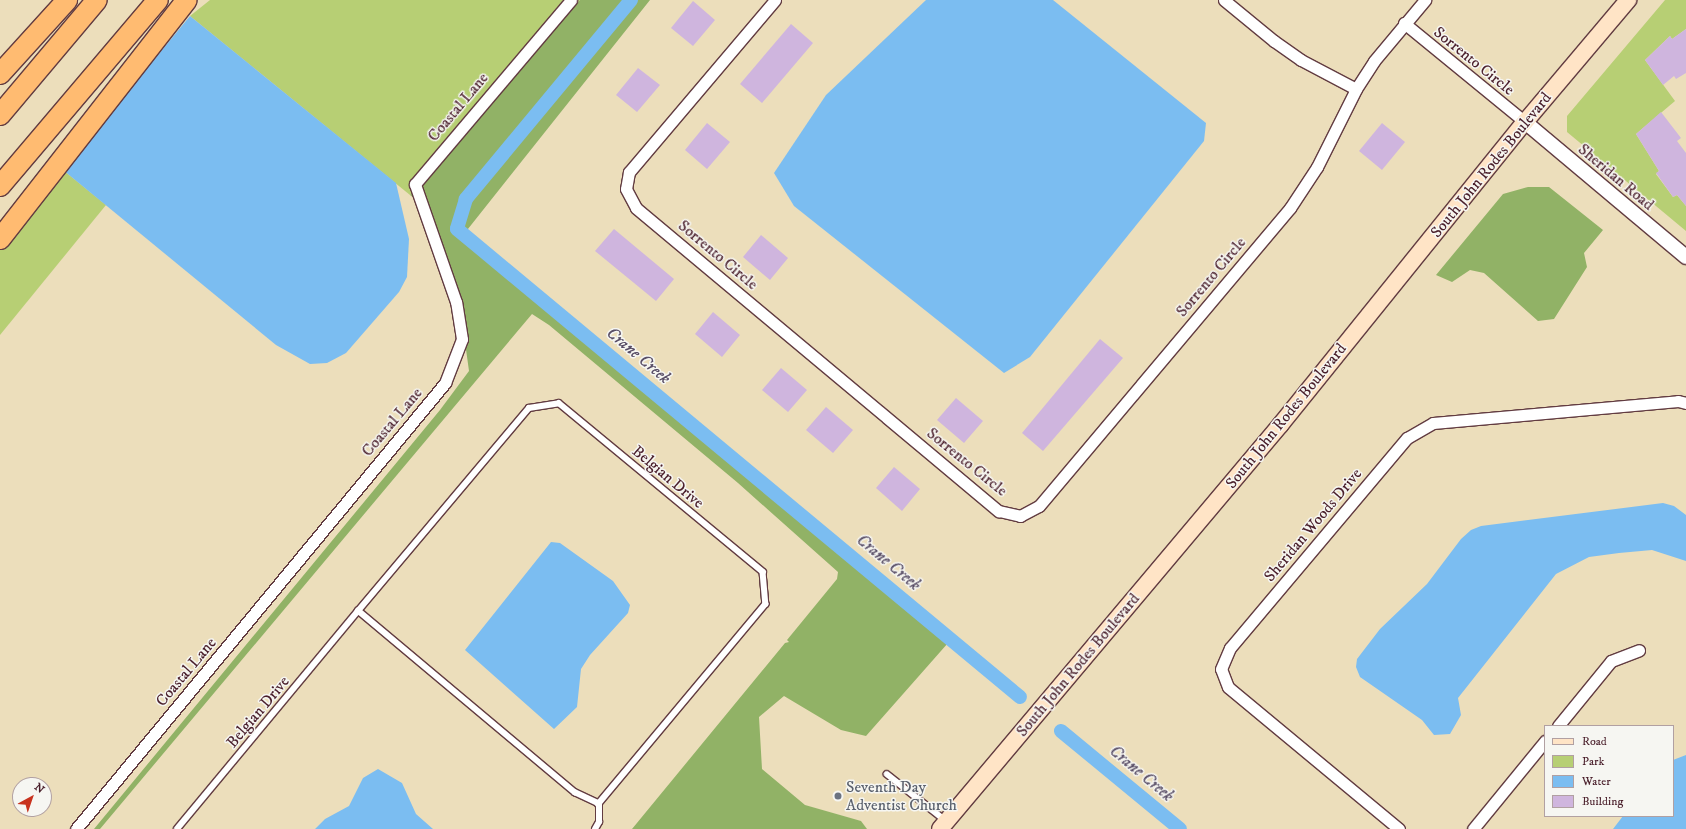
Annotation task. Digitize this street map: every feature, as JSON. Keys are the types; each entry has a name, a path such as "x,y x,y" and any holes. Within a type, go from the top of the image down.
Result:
{"highway":[{"path":"0,74 67,0"},
{"path":"0,115 97,0"},
{"path":"0,186 158,0"},
{"path":"0,239 187,0"}],"main road":[{"name":"South John Rodes Boulevard","path":"943,825 1282,424 1525,122 1628,0"}],"street":[{"name":"Coastal Lane","path":"76,829 446,383 462,339 456,302 415,184 572,0"},
{"name":"Sorrento Circle","path":"775,0 629,172 626,190 636,208 993,506 999,510 1020,516 1039,506 1290,208 1317,167 1356,89 1374,60 1404,23 1426,0"},
{"path":"1224,0 1274,41 1301,60 1356,89"},
{"name":"Sorrento Circle","path":"1404,23 1525,122"},
{"name":"Sheridan Road","path":"1525,122 1686,257"},
{"name":"Sheridan Woods Drive","path":"1399,829 1228,687 1221,669 1230,648 1407,438 1433,423 1678,401 1686,403"},
{"path":"1559,725 1611,661 1639,650"},
{"path":"1473,829 1544,743"}],"lane":[{"name":"Belgian Drive","path":"177,829 529,408 559,403 763,572 766,604 599,804"},
{"path":"358,611 575,793 599,804 600,822 595,829"},
{"path":"887,774 943,825"}],"green space":[{"path":"210,0 580,0 410,195 190,16"},
{"path":"580,0 650,0 460,239 561,313 948,643 866,736 841,730 784,696 759,717 762,769 805,805 861,821 867,829 632,829 785,643 789,642 787,640 837,579 838,572 738,483 549,325 532,314 100,829 94,829 440,410 469,371 459,299 418,201 410,195"},
{"path":"1665,0 1686,0 1686,29 1672,39 1670,36 1645,60 1675,101 1636,134 1659,171 1656,174 1673,197 1677,195 1686,206 1686,231 1567,132 1567,116"},
{"path":"63,170 106,205 0,335 0,250"},
{"path":"1528,187 1549,187 1603,230 1584,253 1587,267 1554,319 1538,321 1484,273 1470,270 1452,282 1436,275 1503,194"}],"water":[{"path":"926,0 1053,0 1206,123 1204,141 1030,357 1004,373 794,206 774,173 826,95"},
{"path":"190,16 396,183 409,239 407,277 399,292 346,353 327,363 310,364 276,345 63,170"},
{"path":"1663,503 1674,506 1686,515 1686,561 1652,550 1619,553 1589,557 1556,574 1458,698 1461,715 1450,734 1434,735 1422,720 1360,677 1356,667 1357,659 1380,629 1427,584 1461,539 1471,530 1481,526"},
{"path":"551,542 560,543 613,581 630,605 628,613 590,655 581,669 577,707 554,729 465,650"},
{"path":"1686,755 1686,829 1613,829 1622,817 1674,817 1674,760"},
{"path":"378,769 402,783 416,814 433,829 315,829 325,819 349,806 363,778"}],"building":[{"path":"693,1 715,20 693,46 671,28"},
{"path":"791,24 813,43 762,103 740,84"},
{"path":"1686,29 1686,73 1676,79 1674,76 1663,85 1645,60 1670,36 1672,39"},
{"path":"638,68 660,85 637,112 616,95"},
{"path":"1661,112 1681,138 1677,141 1686,153 1686,206 1677,195 1673,197 1656,173 1659,171 1636,134"},
{"path":"707,123 730,142 707,169 685,150"},
{"path":"1382,123 1405,142 1382,170 1359,151"},
{"path":"614,229 674,279 656,301 595,251"},
{"path":"761,235 788,258 770,280 743,257"},
{"path":"713,312 740,335 722,357 695,334"},
{"path":"1100,339 1123,358 1043,451 1022,433"},
{"path":"781,368 807,390 788,412 762,390"},
{"path":"956,398 983,421 964,443 937,420"},
{"path":"826,407 853,430 833,453 806,430"},
{"path":"894,467 920,489 902,511 876,488"}],"waterway":[{"name":"Crane Creek","path":"631,0 466,199 457,229 1020,697"},
{"name":"Crane Creek","path":"1061,731 1180,829"}],"place":[{"name":"Seventh Day Adventist Church","path":"838,796"}]}
